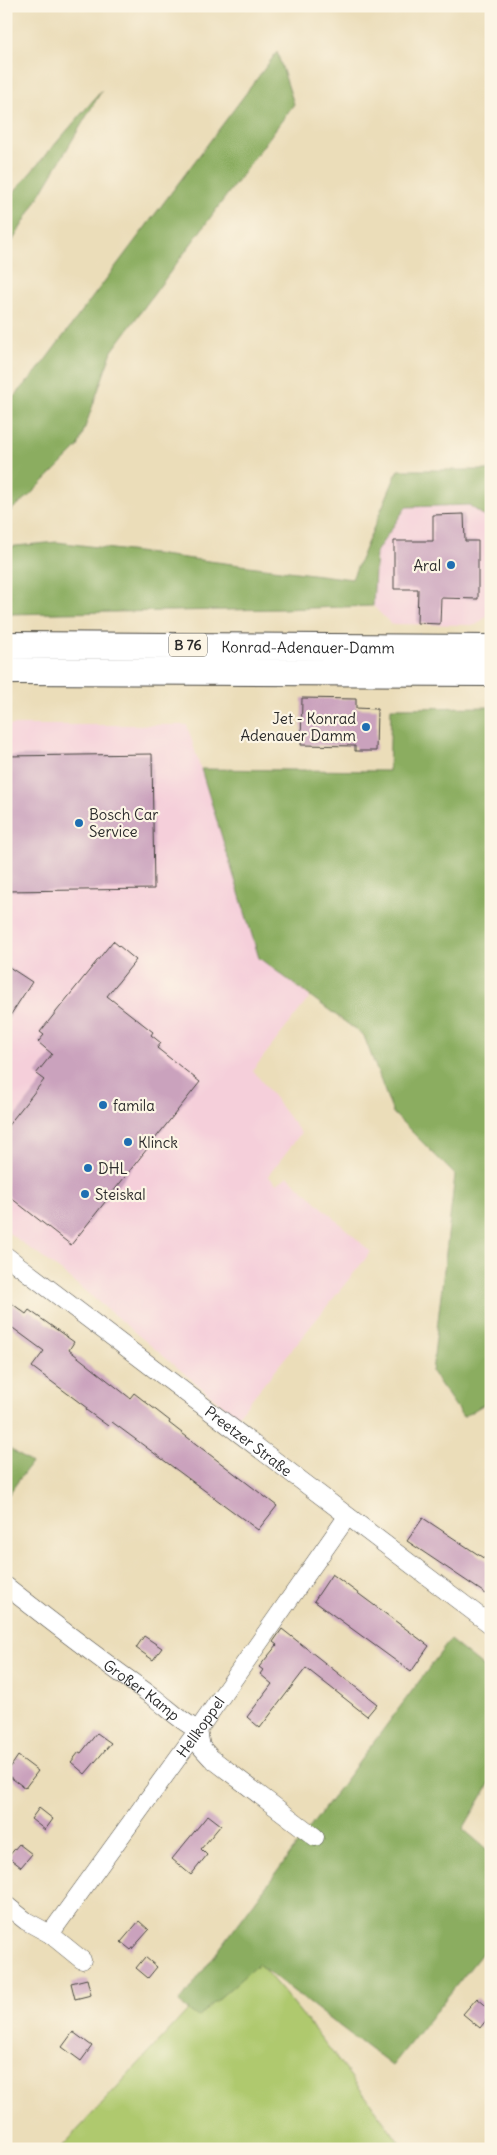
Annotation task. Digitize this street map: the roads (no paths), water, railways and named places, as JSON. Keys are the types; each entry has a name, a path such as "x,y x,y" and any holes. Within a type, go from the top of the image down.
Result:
{"highway":[{"name":"Konrad-Adenauer-Damm","path":"6,645 491,648"},
{"name":"Konrad-Adenauer-Damm","path":"6,670 491,673"}],"street":[{"name":"Preetzer Straße","path":"6,1256 491,1625"},
{"name":"Hellkoppel","path":"50,1934 198,1730 347,1517"},
{"name":"Großer Kamp","path":"6,1586 98,1658 171,1710 182,1722 198,1730"},
{"path":"198,1730 201,1747 211,1758 315,1837"},
{"path":"6,1904 26,1921 50,1934 82,1960"}],"place":[{"name":"Aral","path":"451,565"},
{"name":"Jet - Konrad Adenauer Damm","path":"366,727"},
{"name":"Bosch Car Service","path":"79,823"},
{"name":"famila","path":"103,1105"},
{"name":"Klinck","path":"128,1142"},
{"name":"DHL","path":"88,1168"},
{"name":"Steiskal","path":"85,1194"}]}
